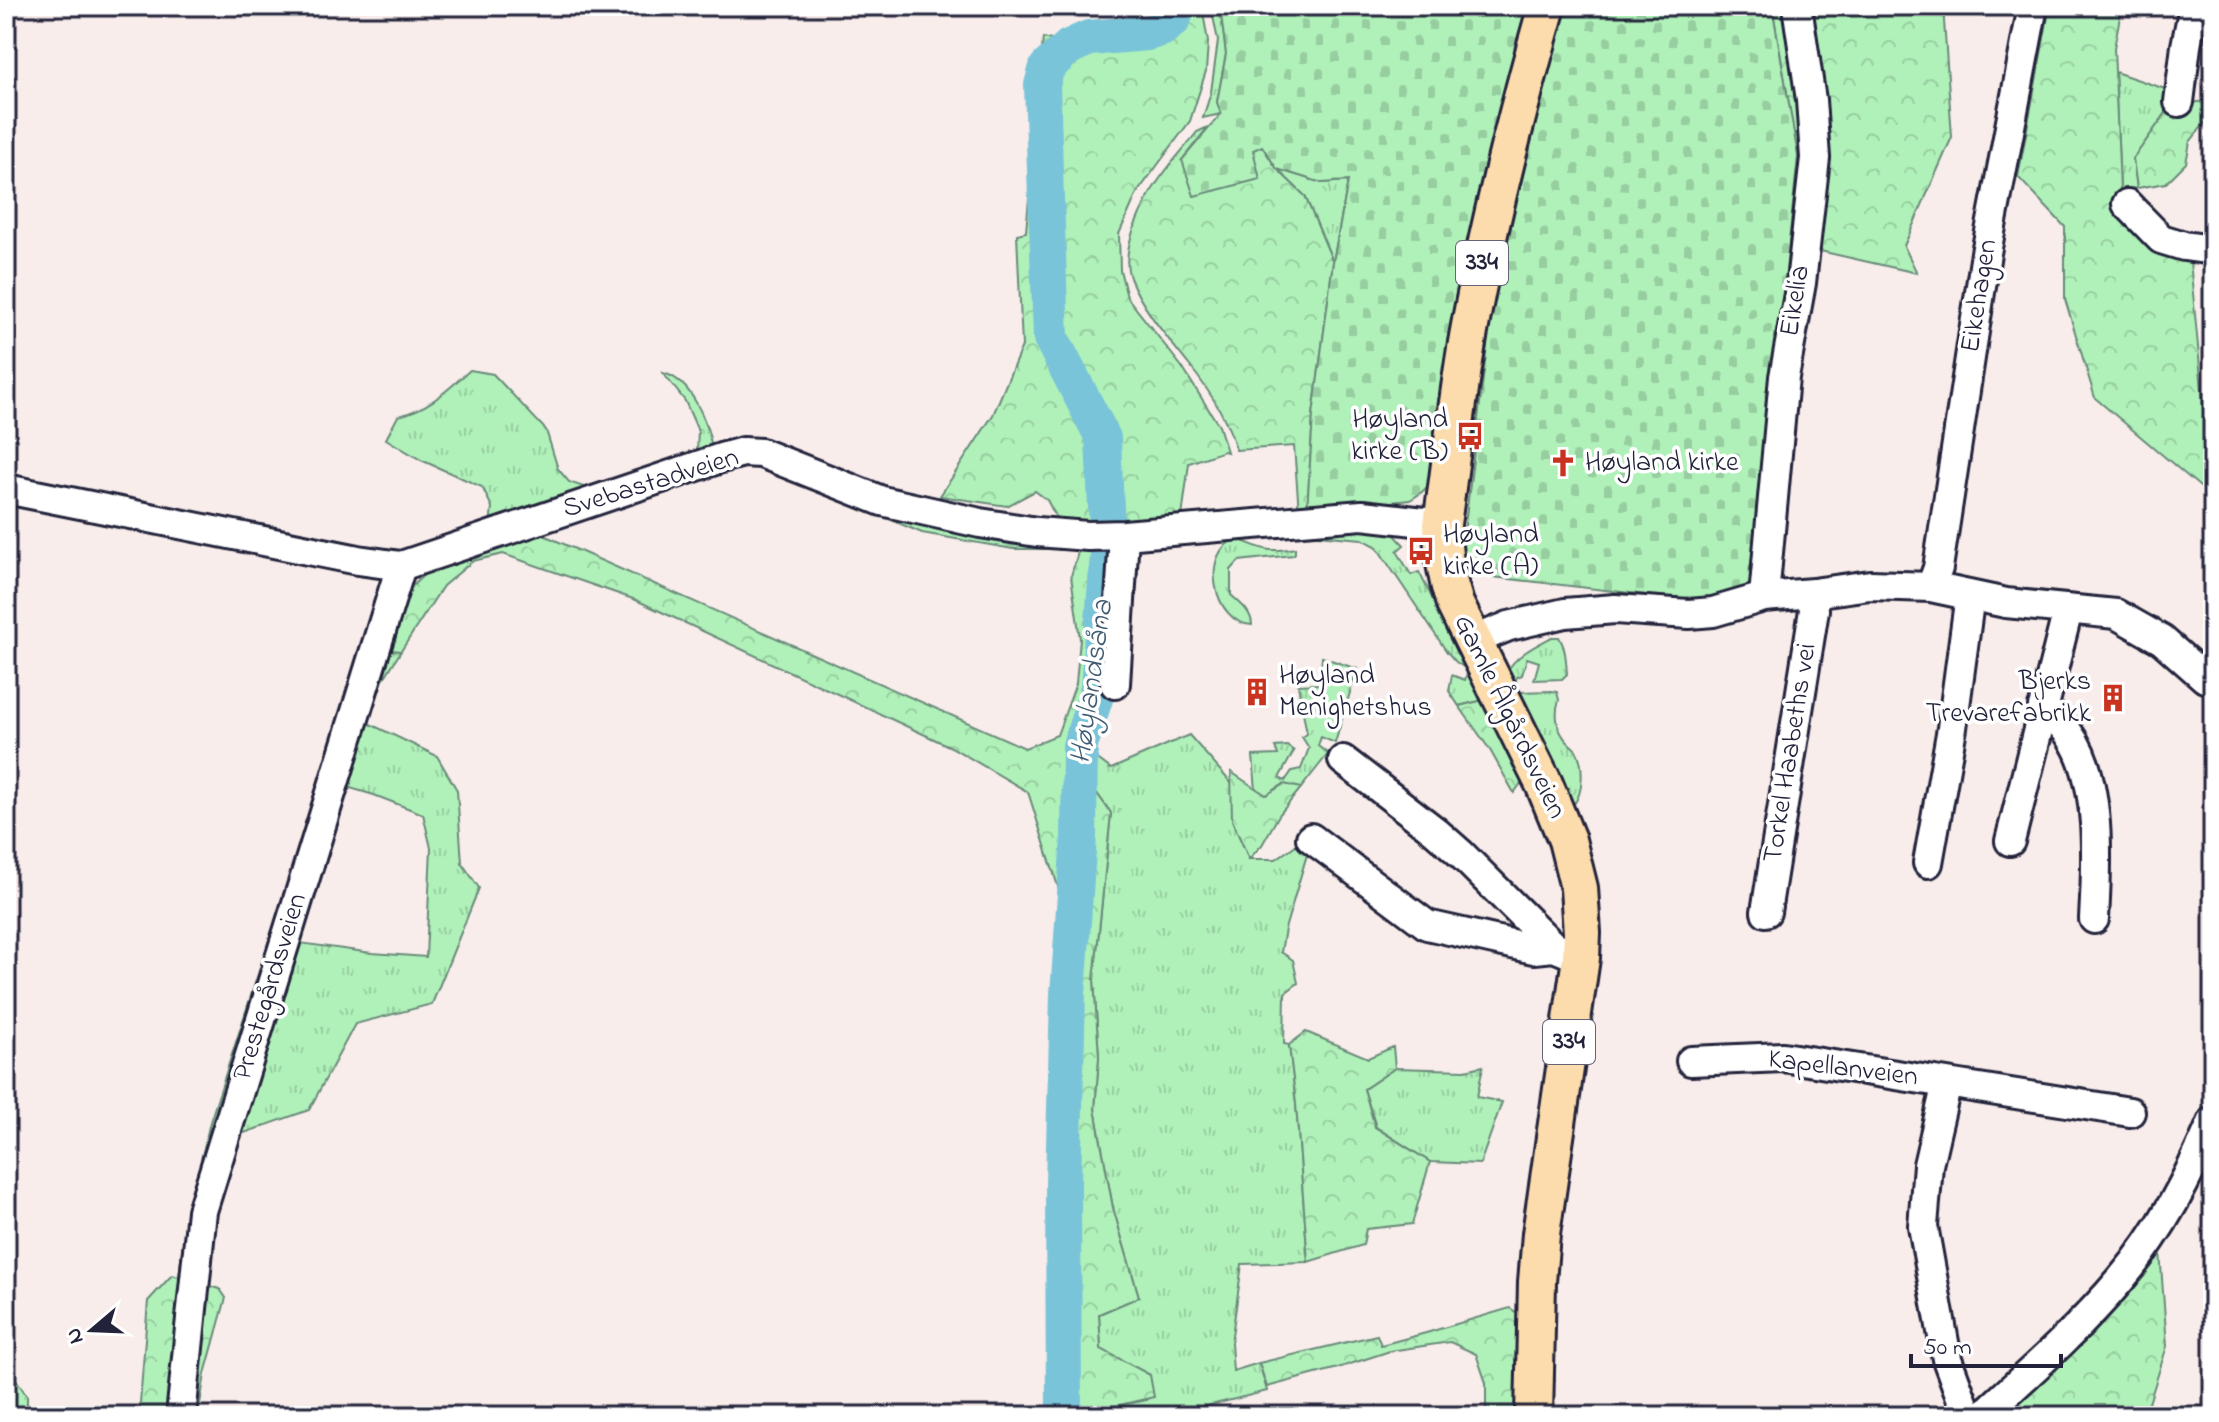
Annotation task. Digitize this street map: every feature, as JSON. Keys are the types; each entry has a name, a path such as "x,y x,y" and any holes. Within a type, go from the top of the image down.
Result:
{"main road":[{"name":"Gamle Ålgårdsveien","path":"1534,1416 1541,1234 1567,953 1582,933 1579,888 1567,840 1544,784 1455,604 1446,577 1442,524 1467,342 1483,260 1547,6"}],"street":[{"name":"Eikelia","path":"1764,597 1784,377 1801,283 1815,158 1811,100 1797,6"},
{"name":"Eikehagen","path":"1931,587 1938,568 1986,253 2033,6"},
{"path":"2179,102 2194,6"},
{"path":"2127,204 2161,239 2213,250"},
{"name":"Svebastadveien","path":"6,489 401,566 743,452 761,453 882,501 1037,532 1121,535 1362,515 1442,524"},
{"path":"1115,684 1121,535"},
{"name":"Prestegårdsveien","path":"181,1416 202,1211 401,566"},
{"path":"1472,641 1509,626 1565,613 1615,609 1689,614 1713,612 1764,597 1870,585 1931,587 2006,603 2116,614 2162,640 2205,678 2213,673"},
{"name":"Torkel Haabeths vei","path":"1766,912 1814,610 1813,593"},
{"path":"1928,863 1952,728 1970,595"},
{"path":"2010,841 2068,610"},
{"path":"2043,707 2071,736 2082,759 2090,788 2097,870 2094,919"},
{"path":"1343,760 1435,831 1544,936 1567,953"},
{"path":"1311,838 1427,925 1534,949 1567,953"},
{"name":"Kapellanveien","path":"1691,1061 1783,1057 2130,1112"},
{"name":"Kapellanveien","path":"1947,1083 1928,1165 1923,1226 1947,1359 1968,1416"},
{"path":"1982,1416 2050,1353 2121,1279 2175,1200 2213,1121"}],"green space":[{"path":"1182,6 1202,6 1208,42 1206,71 1190,121 1137,193 1119,234 1120,270 1127,297 1182,367 1219,426 1227,452 1189,463 1182,517 1059,523 1047,500 1035,491 1007,506 940,496 993,415 1022,346 1017,234 1026,232 1043,38 1075,46 1160,34 1174,23"},
{"path":"1211,6 1220,6 1226,54 1217,102 1221,114 1203,118 1211,92 1218,41"},
{"path":"1220,6 1535,6 1458,285 1438,465 1428,486 1410,500 1307,511 1313,415 1333,262 1348,181 1322,183 1277,169 1262,146 1253,150 1260,179 1194,196 1182,160 1221,114 1217,102 1226,54"},
{"path":"1560,6 1772,6 1798,156 1753,589 1690,600 1459,573 1503,216"},
{"path":"1772,6 1943,6 1952,137 1904,246 1917,273 1789,244 1798,156"},
{"path":"2050,6 2122,6 2114,48 2120,189 2190,261 2212,497 2095,398 2065,299 2065,227 2018,177"},
{"path":"2115,72 2174,92 2171,106 2133,159 2137,188 2120,189"},
{"path":"2213,100 2213,121 2208,119 2190,142 2186,163 2166,183 2137,188 2133,159 2171,106"},
{"path":"1208,127 1182,160 1262,146 1277,169 1305,196 1333,262 1313,415 1307,511 1299,512 1294,446 1236,450 1217,405 1149,312 1130,278 1129,247 1144,205 1159,179 1197,132"},
{"path":"1277,169 1322,183 1348,181 1333,262 1305,196"},
{"path":"470,370 493,374 546,430 558,469 569,482 589,489 697,452 698,431 685,401 663,373 673,377 690,393 707,427 712,449 490,526 492,507 482,487 421,460 386,439 398,416 428,404"},
{"path":"882,511 1045,542 1051,549 1013,549 922,533 877,514"},
{"path":"1373,526 1393,533 1404,545 1397,551 1411,575 1419,572 1484,700 1459,706 1449,691 1452,675 1465,680 1468,670 1447,652 1376,546 1362,539 1317,535 1315,529"},
{"path":"539,533 1025,748 1057,735 1076,683 1080,639 1071,576 1081,542 1105,541 1109,585 1107,676 1087,751 1088,781 1111,813 1094,980 1099,1057 1095,1109 1113,1208 1139,1297 1099,1314 1101,1349 1150,1375 1154,1397 1079,1416 1055,1416 1060,893 1028,792 951,747 636,600 503,554 473,561 443,586 401,651 384,649 412,586 429,570"},
{"path":"1237,539 1265,549 1295,548 1293,555 1239,561 1231,570 1231,595 1248,612 1252,625 1228,613 1216,586 1218,557 1225,546"},
{"path":"374,617 188,1280 179,1277 184,1233 210,1122"},
{"path":"1552,637 1559,637 1561,641 1567,674 1562,679 1534,680 1539,662 1527,658 1522,675 1517,677 1514,686 1518,692 1557,692 1559,728 1576,750 1580,763 1581,786 1573,805 1563,803 1505,674 1520,657"},
{"path":"384,649 401,651 383,680 368,723 437,756 457,790 462,863 479,888 432,1004 355,1024 309,1110 233,1137 293,942 426,957 431,848 423,814 350,788 344,776"},
{"path":"1322,657 1357,669 1335,743 1321,737 1318,746 1328,754 1301,788 1284,784 1266,796 1256,790 1253,756 1278,755 1275,747 1287,746 1294,751 1279,778 1285,781 1292,771 1301,769 1309,748 1302,737 1307,734 1298,685 1320,684"},
{"path":"1484,700 1526,776 1514,793 1490,750 1459,706"},
{"path":"1189,735 1232,784 1232,820 1249,859 1276,859 1303,840 1308,851 1281,952 1293,960 1298,983 1285,993 1284,1044 1289,1045 1296,1104 1308,1262 1242,1264 1231,1343 1233,1371 1259,1363 1267,1391 1167,1416 1079,1416 1147,1400 1150,1375 1101,1350 1099,1314 1139,1297 1113,1208 1095,1109 1099,1057 1094,980 1111,813 1088,781 1087,751 1111,769"},
{"path":"1231,772 1266,795 1284,784 1301,788 1249,859 1232,820"},
{"path":"1306,1032 1368,1058 1393,1047 1395,1068 1364,1089 1375,1127 1430,1162 1412,1224 1366,1229 1363,1245 1308,1262 1289,1045"},
{"path":"1483,1066 1477,1097 1502,1102 1480,1164 1430,1162 1376,1127 1364,1089 1395,1068 1465,1070"},
{"path":"2160,1251 2167,1346 2145,1416 2008,1416 2014,1402"},
{"path":"172,1275 220,1289 226,1298 205,1374 198,1416 139,1416 148,1301"},
{"path":"1510,1308 1517,1313 1517,1416 1486,1416 1486,1383 1476,1354 1450,1342 1390,1351 1267,1387 1259,1363 1377,1335 1381,1345"},
{"path":"6,1364 27,1396 27,1405 39,1415 55,1416 11,1416 6,1404"}],"waterway":[{"name":"Høylandsåna","path":"1064,1416 1063,1184 1068,994 1079,836 1080,746 1098,689 1108,554 1103,438 1051,338 1042,85 1047,67 1069,47 1089,38 1161,29 1173,20 1178,6"}],"place":[{"name":"Høyland kirke (B)","path":"1470,436"},
{"name":"Høyland kirke","path":"1563,463"},
{"name":"Høyland kirke (A)","path":"1421,551"},
{"name":"Høyland Menighetshus","path":"1257,692"},
{"name":"Bjerks Trevarefabrikk","path":"2113,698"}]}
